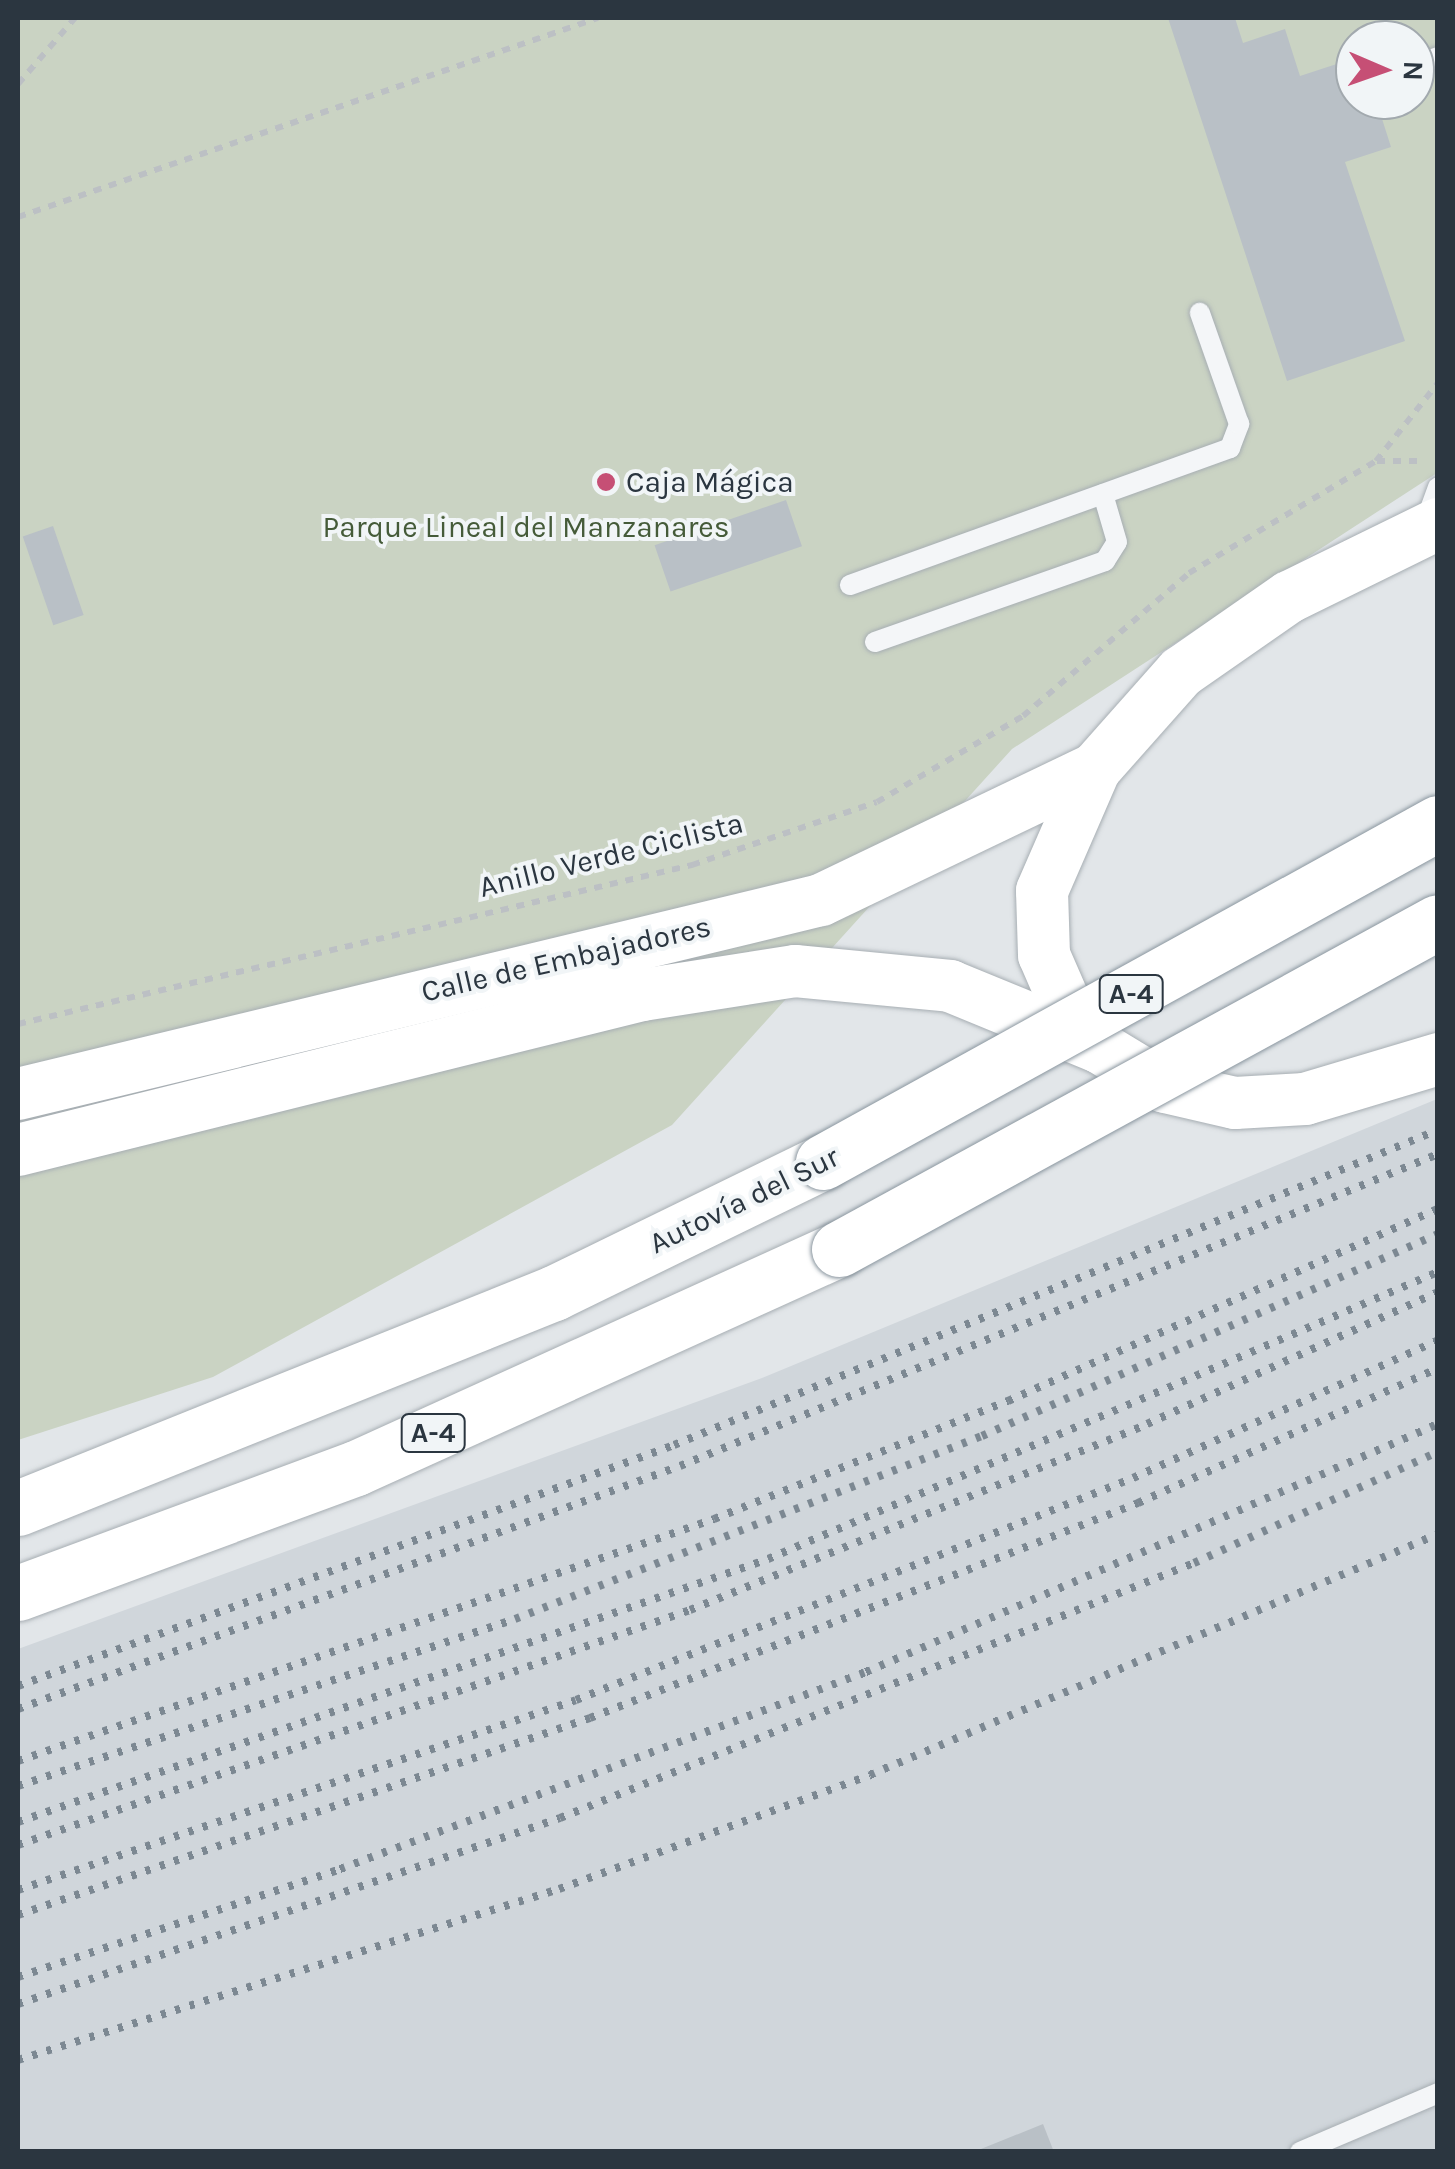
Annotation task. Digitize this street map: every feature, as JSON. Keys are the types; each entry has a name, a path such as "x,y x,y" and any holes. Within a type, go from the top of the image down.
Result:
{"highway":[{"name":"Autovía del Sur","path":"18,1508 554,1293 823,1162 1438,823"},
{"name":"A-4","path":"18,1592 356,1468 840,1249 1438,922"}],"main road":[{"path":"1100,1048 1052,979 1042,890 1094,769 1215,644 1432,514"},
{"name":"Calle de Embajadores","path":"18,1094 821,900 1094,769"},
{"name":"Calle de Embajadores","path":"18,1150 642,994 796,971 950,986 1100,1048 1165,1087 1235,1103 1305,1100 1438,1059"}],"lane":[{"path":"850,585 1103,494 1239,437 1200,313"},
{"path":"875,642 1105,561 1117,542 1103,494"},
{"path":"1300,2152 1438,2093"}],"path":[{"path":"18,84 74,18"},
{"path":"18,217 598,18"},
{"name":"Anillo Verde Ciclista","path":"18,1024 692,865 877,802 1023,716 1189,573 1376,461 1438,383"},
{"path":"1376,461 1438,458"}],"shaded area":[{"path":"1437,1099 1437,2151 18,2152 18,1649 762,1378"}],"green space":[{"name":"Parque Lineal del Manzanares","path":"18,18 1437,18 1437,473 1012,749 672,1125 213,1377 18,1440"}],"building":[{"path":"1168,18 1235,18 1243,43 1285,29 1300,76 1335,65 1335,120 1382,120 1391,147 1345,162 1405,341 1287,381"},
{"path":"786,500 802,546 671,592 655,545"},
{"path":"53,526 84,615 53,625 23,536"},
{"path":"1043,2124 1054,2152 976,2152 976,2151"}],"railway":[{"path":"18,1686 674,1445 1438,1130"},
{"path":"18,1709 680,1466 1438,1154"},
{"path":"18,1761 714,1519 1008,1401 1438,1209"},
{"path":"18,1786 515,1619 982,1436 1438,1234"},
{"path":"18,1822 768,1559 1438,1272"},
{"path":"18,1845 690,1610 1147,1424 1438,1292"},
{"path":"18,1890 576,1700 1133,1478 1438,1340"},
{"path":"18,1915 590,1718 1138,1503 1438,1368"},
{"path":"18,1977 340,1869 866,1672 1438,1424"},
{"path":"18,2004 560,1818 1194,1563 1438,1452"},
{"path":"18,2060 559,1889 870,1775 1438,1534"}],"place":[{"name":"Caja Mágica","path":"606,482"}]}
